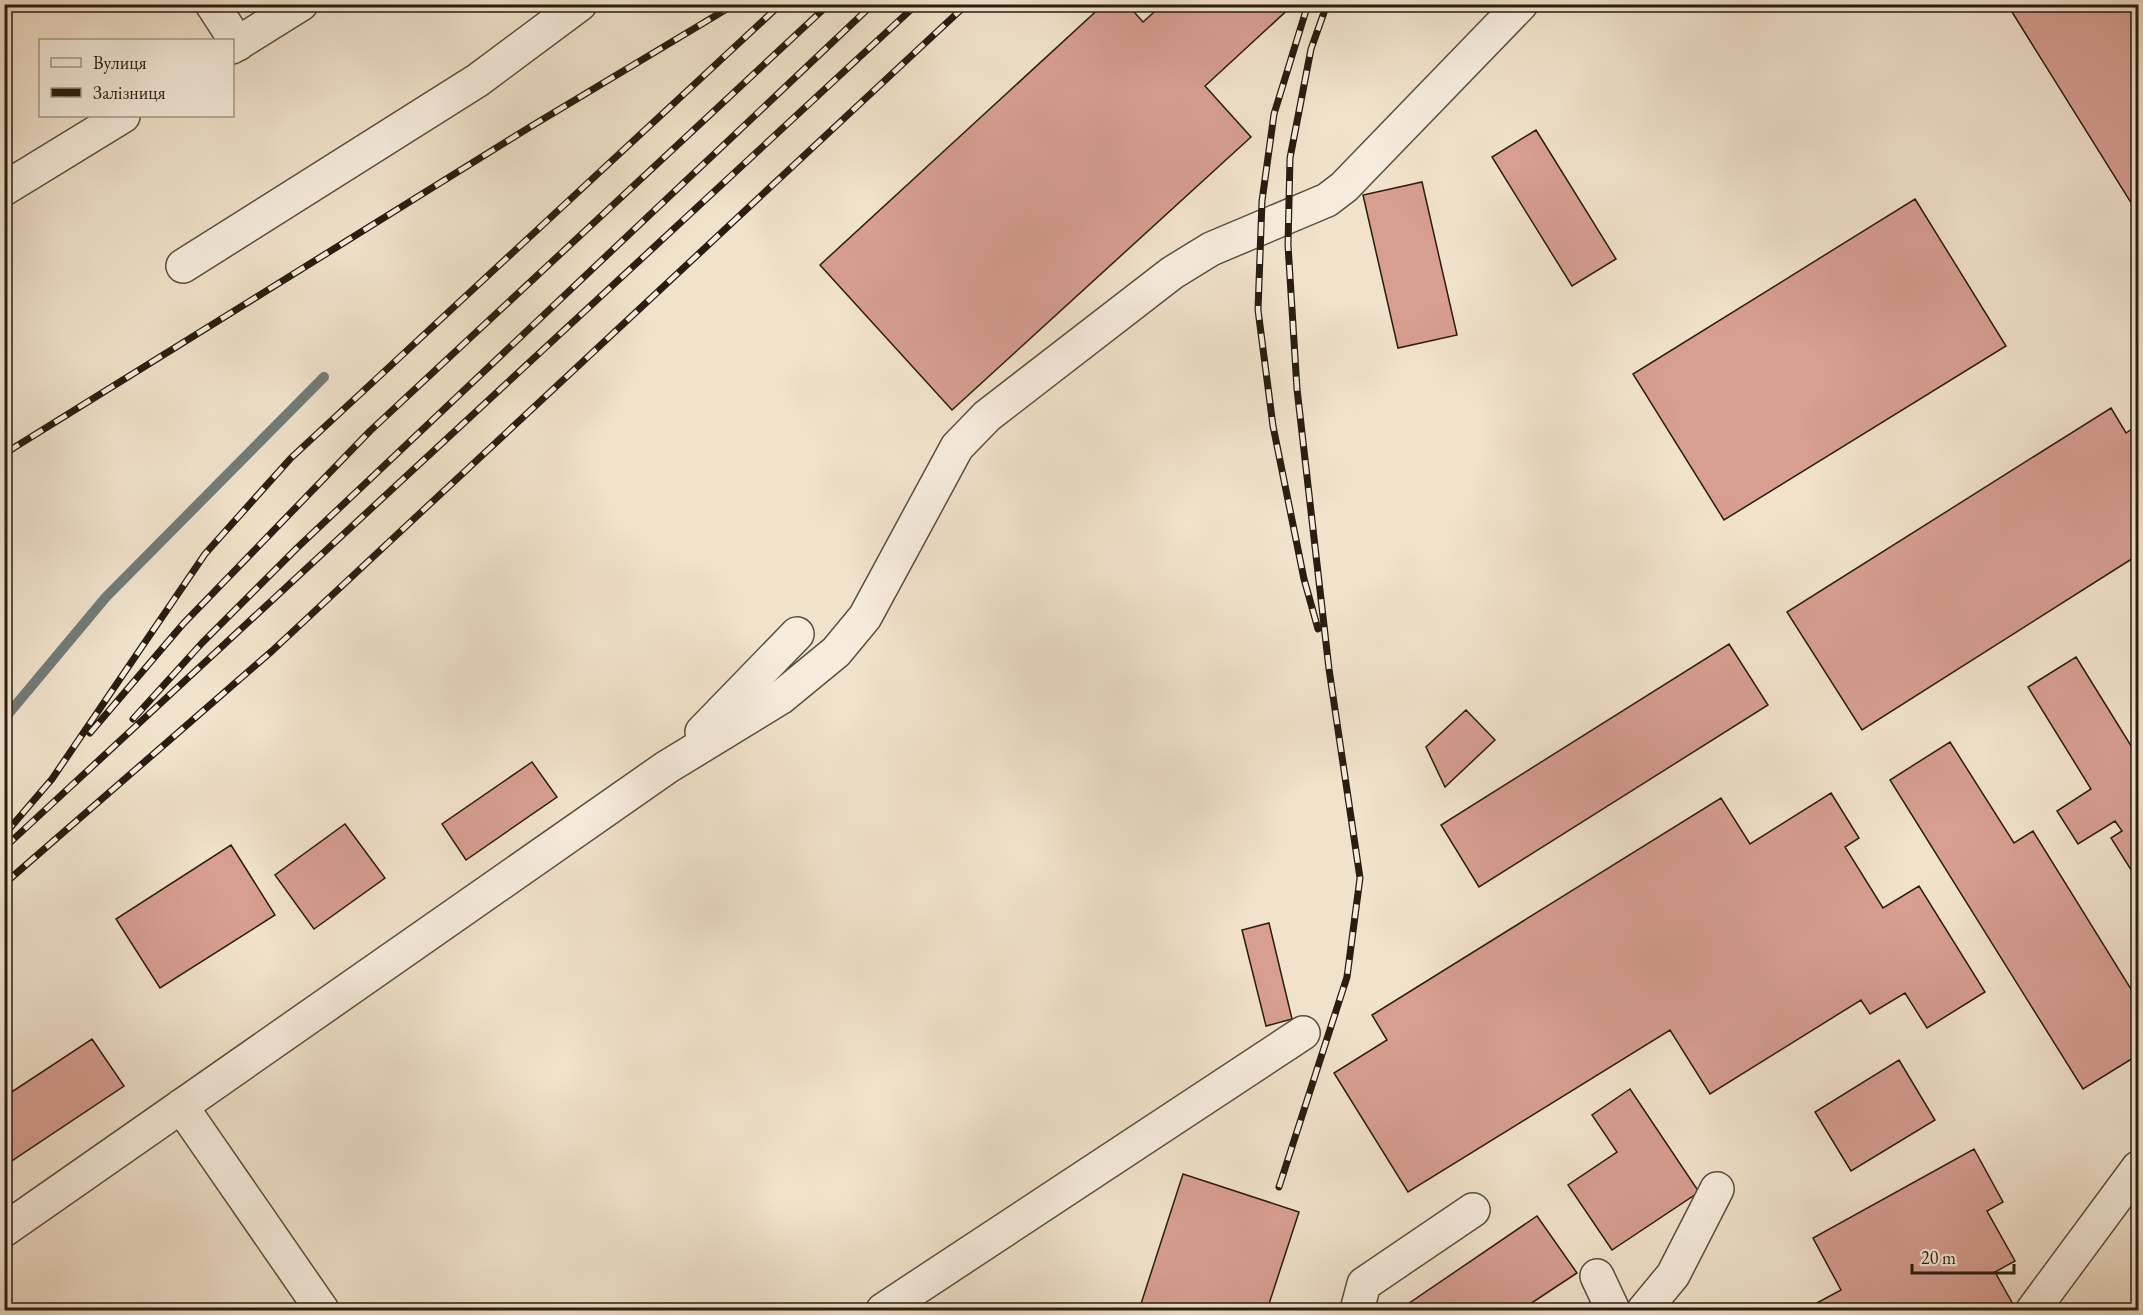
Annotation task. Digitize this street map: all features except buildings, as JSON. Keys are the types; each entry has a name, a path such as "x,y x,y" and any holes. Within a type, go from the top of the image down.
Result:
{"lane":[{"path":"212,4 232,39"},
{"path":"235,45 301,4"},
{"path":"183,266 478,80 580,4"},
{"path":"4,1230 667,767 780,698 836,652 865,617 957,447 987,416 1172,273 1211,249 1327,200 1344,187 1521,4"},
{"path":"4,189 121,117"},
{"path":"667,767 797,634"},
{"path":"884,1311 1303,1033"},
{"path":"182,1106 322,1311"},
{"path":"2033,1311 2139,1168"},
{"path":"1644,1311 1674,1275 1717,1189"},
{"path":"1357,1311 1364,1284 1473,1210"}],"waterway":[{"path":"4,719 106,597 324,377"}],"railway":[{"path":"7,452 530,127 735,4"},
{"path":"4,835 52,779 205,554 291,458 781,4"},
{"path":"90,733 183,624 370,431 829,4"},
{"path":"133,719 202,643 297,548 873,4"},
{"path":"4,848 917,4"},
{"path":"4,884 272,651 967,4"},
{"path":"1308,4 1274,114 1262,201 1258,310 1273,426 1304,579 1318,629"},
{"path":"1279,1187 1347,977 1360,878 1329,669 1297,389 1288,245 1290,158 1311,49 1327,4"}]}
